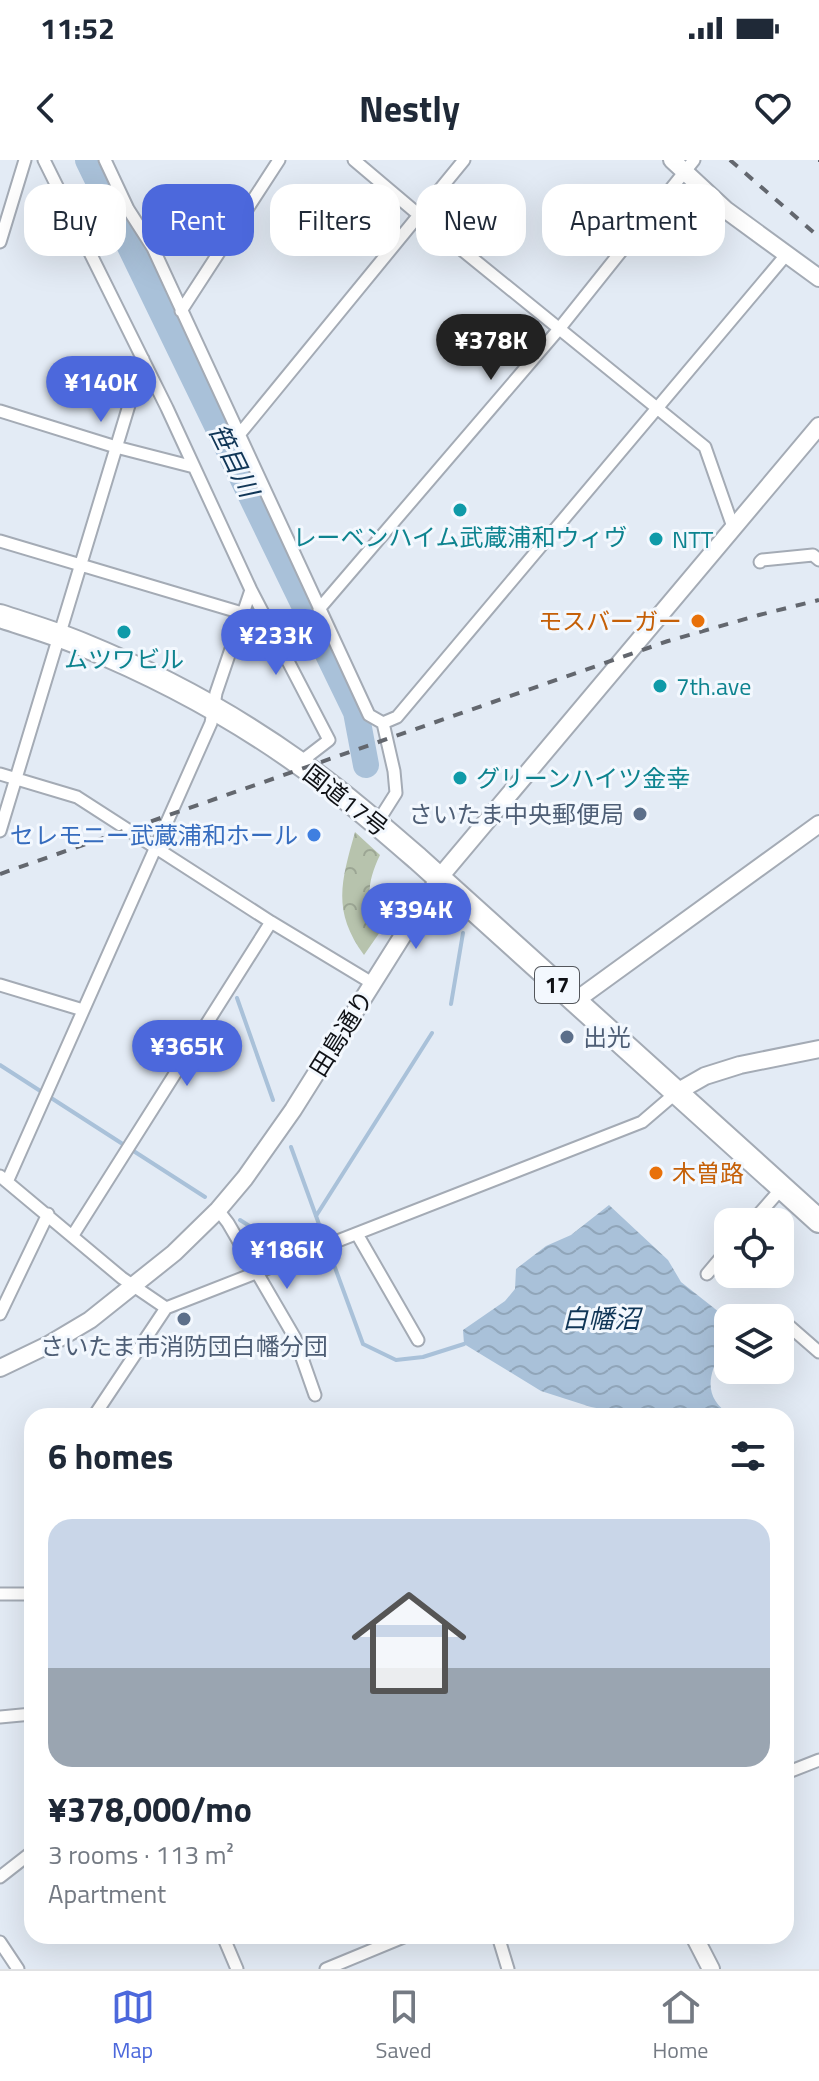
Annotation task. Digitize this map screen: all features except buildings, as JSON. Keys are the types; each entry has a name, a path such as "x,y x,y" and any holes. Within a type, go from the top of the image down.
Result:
{"highway":[{"name":"国道17号","path":"0,616 60,636 131,666 214,708 299,763 377,823 819,1221"}],"main road":[{"path":"672,160 690,166 726,210 819,278"},
{"name":"田島通り","path":"0,1368 90,1320 174,1253 218,1210 293,1110 439,878 819,426"},
{"path":"575,1001 819,824"},
{"path":"677,1092 705,1076 740,1065 819,1049"},
{"path":"698,1944 710,1969"}],"street":[{"path":"0,242 25,160"},
{"path":"44,160 143,359 251,590 329,740 299,763"},
{"path":"105,160 128,209 153,248 369,715 383,723 396,793 377,823"},
{"path":"181,311 279,160"},
{"path":"354,160 416,212"},
{"path":"444,184 464,160"},
{"path":"319,609 559,329 690,166"},
{"path":"238,436 416,219"},
{"path":"383,723 397,717 786,255"},
{"path":"469,256 705,447 733,527"},
{"path":"0,831 143,359"},
{"path":"0,411 116,447 194,467"},
{"path":"0,541 242,613"},
{"path":"760,562 813,555 819,560"},
{"path":"166,1308 134,1287 3,1179 83,1010 211,723 216,693 251,590"},
{"path":"0,774 77,797 372,983"},
{"path":"73,1235 271,922"},
{"path":"0,985 83,1010"},
{"path":"99,1408 166,1308 642,1122 677,1092"},
{"path":"764,1208 781,1189"},
{"path":"218,1210 295,1338 315,1395"},
{"path":"0,1314 48,1214"},
{"path":"357,1234 418,1340"},
{"path":"707,1274 714,1266"},
{"path":"794,1330 819,1352"},
{"path":"0,1594 24,1594"},
{"path":"0,1717 24,1715"},
{"path":"794,1770 819,1760"},
{"path":"0,1877 24,1858"},
{"path":"0,1942 18,1969"},
{"path":"226,1944 237,1969"},
{"path":"326,1969 350,1964 374,1944"},
{"path":"500,1944 508,1969"}],"green space":[{"path":"355,832 380,855 370,884 370,903 380,932 364,955 343,910 343,881"}],"water":[{"name":"白幡沼","path":"609,1205 668,1260 681,1282 714,1308 711,1387 716,1402 722,1408 591,1407 541,1391 464,1344 463,1330 505,1301 515,1289 516,1269 546,1246 571,1235"}],"waterway":[{"name":"笹目川","path":"88,160 356,712 366,765"},
{"path":"451,1004 463,933"},
{"path":"237,998 273,1100"},
{"path":"316,1216 432,1033"},
{"path":"0,1065 205,1197"},
{"path":"291,1147 324,1238"},
{"path":"240,1220 287,1250 323,1238"},
{"path":"330,1254 363,1344 396,1360 423,1357 464,1344"}],"railway":[{"path":"730,160 819,237"},
{"path":"0,874 668,641 819,600"}],"place":[{"name":"レーベンハイム武蔵浦和ウィヴ","path":"460,510"},
{"name":"NTT","path":"656,539"},
{"name":"モスバーガー","path":"698,621"},
{"name":"ムツワビル","path":"124,632"},
{"name":"7th.ave","path":"660,686"},
{"name":"グリーンハイツ金幸","path":"460,778"},
{"name":"さいたま中央郵便局","path":"640,814"},
{"name":"セレモニー武蔵浦和ホール","path":"314,835"},
{"name":"出光","path":"567,1037"},
{"name":"木曽路","path":"656,1173"},
{"name":"さいたま市消防団白幡分団","path":"184,1319"}]}
